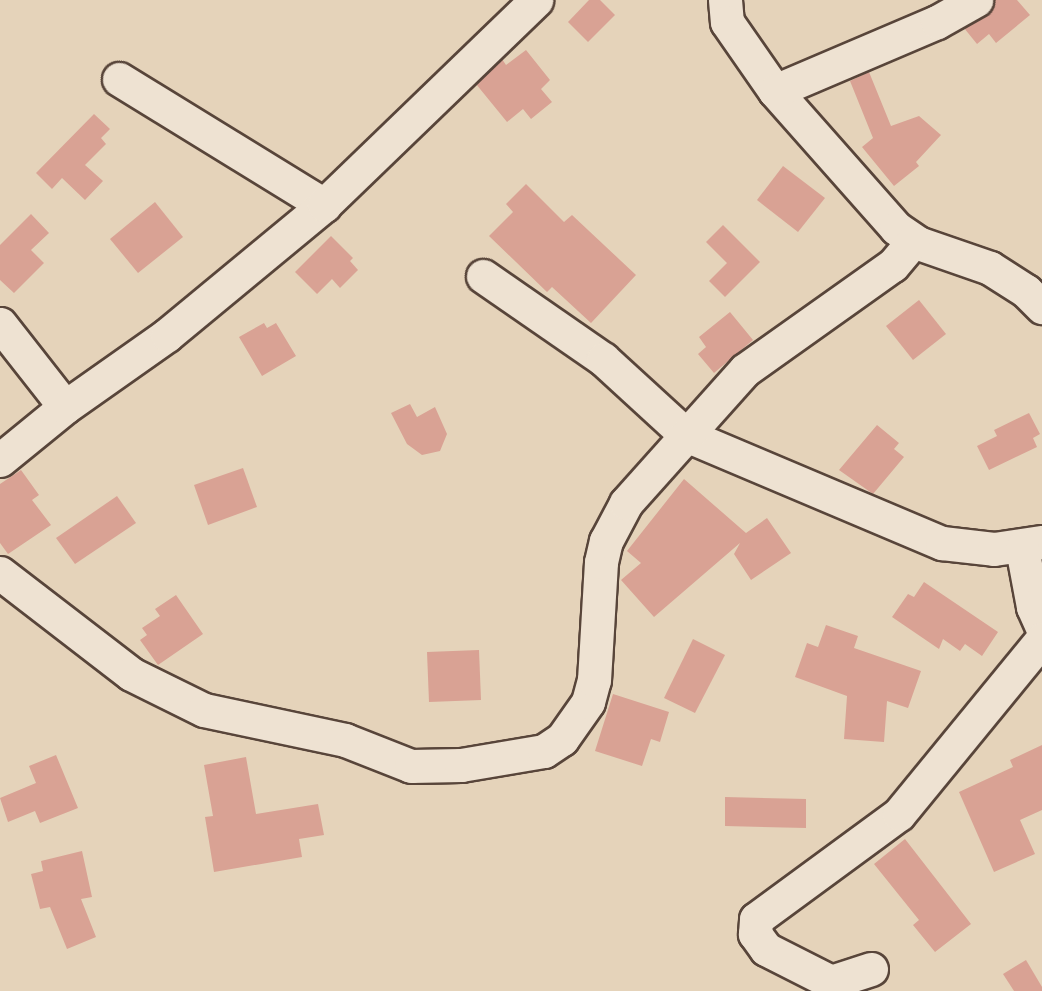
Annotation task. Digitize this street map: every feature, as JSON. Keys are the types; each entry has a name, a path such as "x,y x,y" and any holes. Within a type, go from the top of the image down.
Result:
{"street":[{"path":"0,460 65,407 167,335 324,205 536,0"},
{"path":"775,91 937,22 976,0"},
{"path":"720,7 775,91 882,213 913,241 977,261 1026,291 1042,307"},
{"path":"119,80 324,205"},
{"path":"0,573 122,668 152,687 204,710 345,740 411,766 443,767 516,758 553,746 570,729 588,702 595,663 598,584 606,541 626,503 753,362 893,265 913,241"},
{"path":"483,276 603,359 686,435 942,543 1032,545 1033,607 1042,627"},
{"path":"0,324 65,407"},
{"path":"871,969 831,982 766,949 755,934 756,919 899,814 1042,639"}],"building":[{"path":"589,0 600,0 615,15 588,42 568,22"},
{"path":"995,0 1017,0 1030,15 996,43 989,34 977,44 964,28 986,16"},
{"path":"526,50 550,80 541,89 552,102 531,119 523,109 507,122 476,84 502,59 506,65"},
{"path":"869,72 891,126 919,116 941,135 916,162 919,166 894,186 862,147 873,138 850,81"},
{"path":"94,114 110,129 101,138 106,144 85,165 103,181 85,200 62,178 52,189 36,173"},
{"path":"783,166 825,198 798,232 757,200"},
{"path":"526,184 564,222 572,215 636,275 591,323 552,287 547,292 489,236 513,212 506,204"},
{"path":"155,202 183,237 138,273 110,239"},
{"path":"31,214 49,233 31,250 44,263 14,293 0,280 0,245"},
{"path":"723,225 760,262 725,297 709,281 727,263 706,242"},
{"path":"331,236 353,258 350,261 358,270 340,288 332,279 317,294 295,272"},
{"path":"919,300 946,334 913,360 886,326"},
{"path":"730,312 753,340 714,373 698,354 706,347 699,337"},
{"path":"264,323 267,328 276,323 296,356 262,376 239,337"},
{"path":"410,404 417,417 435,407 447,434 440,451 422,455 407,444 391,413"},
{"path":"1029,413 1040,434 1033,438 1037,447 989,470 977,446 997,436 994,430"},
{"path":"877,425 899,443 894,449 904,457 873,494 839,470"},
{"path":"243,468 257,507 208,525 194,485"},
{"path":"21,470 39,495 32,500 51,525 8,554 0,543 0,484"},
{"path":"684,479 746,533 767,518 791,553 751,580 734,554 740,543 654,617 621,580 641,563 627,551"},
{"path":"117,496 136,523 75,564 56,538"},
{"path":"924,582 998,632 982,656 965,644 960,651 943,639 939,649 892,617 908,594 914,597"},
{"path":"176,595 203,634 158,665 140,640 147,635 142,628 160,616 155,609"},
{"path":"826,625 858,636 854,648 921,671 908,708 887,701 884,742 844,739 847,696 795,677 807,643 818,647"},
{"path":"693,639 725,655 695,713 664,698"},
{"path":"479,650 481,700 429,702 427,652"},
{"path":"613,694 669,712 660,742 651,739 642,766 595,751"},
{"path":"1042,745 1042,810 1020,820 1035,854 994,872 959,792 1013,767 1010,760"},
{"path":"56,755 78,808 40,823 35,811 8,822 0,798 36,783 29,766"},
{"path":"246,757 256,814 318,804 324,835 299,839 302,857 214,872 205,817 213,816 204,765"},
{"path":"725,797 806,799 806,828 725,826"},
{"path":"905,839 971,924 935,952 913,925 919,920 874,864"},
{"path":"82,851 92,897 81,899 96,937 67,949 50,907 40,909 31,874 43,871 41,861"},
{"path":"1026,960 1042,987 1042,991 1014,991 1003,974"}]}
